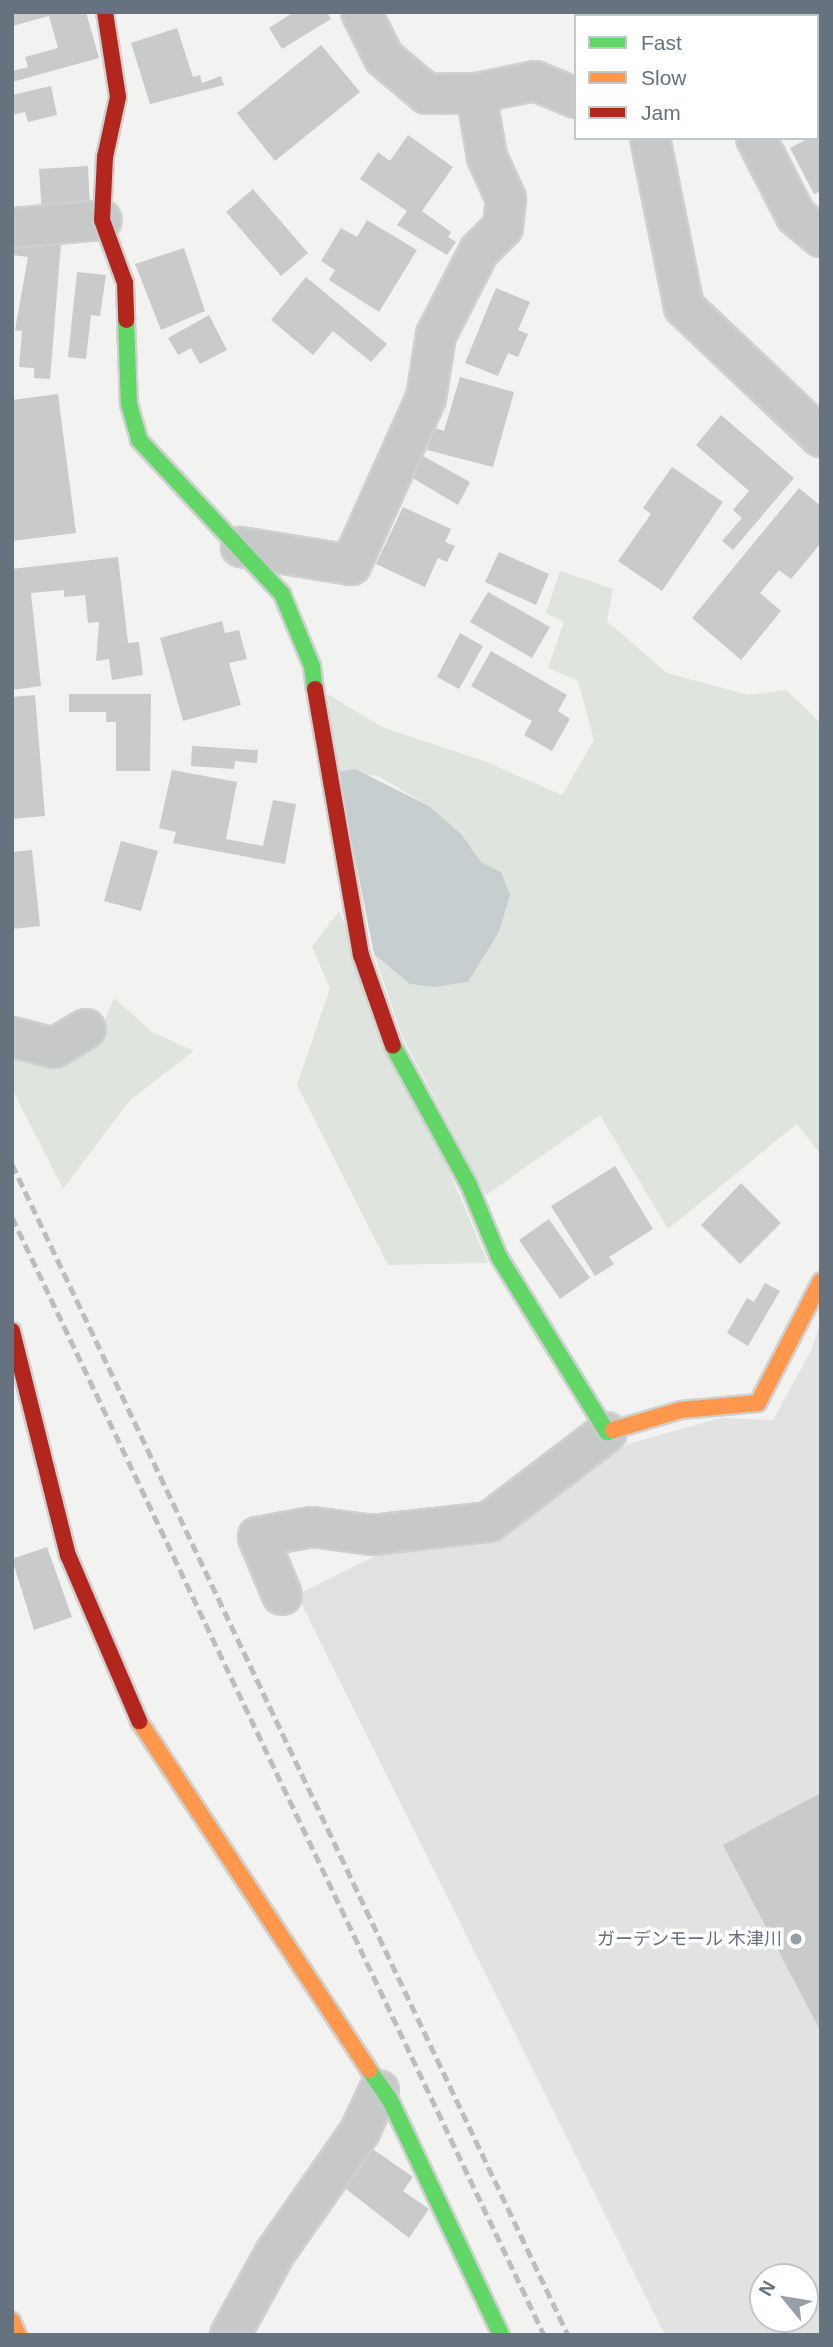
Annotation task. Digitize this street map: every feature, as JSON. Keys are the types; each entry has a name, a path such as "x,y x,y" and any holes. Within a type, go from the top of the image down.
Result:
{"main road":[{"path":"106,12 117,97 105,157 102,220 125,283 129,404 139,440 282,594 312,666 339,856 361,956 391,1041 468,1185 499,1257 607,1432 681,1410 758,1403 821,1281"},
{"path":"12,1331 68,1555 148,1742 379,2090 390,2100 501,2335"},
{"path":"12,2322 18,2335"}],"street":[{"path":"361,12 384,58 427,94 476,93 535,81 574,97"},
{"path":"241,547 351,565 426,398 436,335 479,251 503,227 506,199 486,157 476,93"},
{"path":"650,140 684,307 821,438"},
{"path":"757,140 796,216 821,237"},
{"path":"12,228 102,220"},
{"path":"12,1037 54,1048 86,1029"},
{"path":"282,1595 258,1537 312,1527 373,1535 489,1522 607,1432"},
{"path":"230,2335 275,2253 359,2131 379,2090"}],"shaded area":[{"path":"560,571 613,589 607,621 667,673 748,695 786,690 821,723 821,1155 797,1124 668,1229 600,1115 486,1195 402,1036 374,954 435,987 468,982 499,932 508,900 501,872 481,862 429,806 378,776 338,772 327,694 384,728 484,761 562,795 594,740 578,681 548,668 564,622 546,613"},
{"path":"355,769 429,806 462,835 481,862 501,872 510,895 499,932 468,982 435,987 410,984 374,954 338,772"},
{"path":"339,911 488,1263 388,1265 297,1085 330,988 312,947"},
{"path":"114,998 152,1032 194,1051 130,1100 63,1189 12,1089 12,1049 99,1035"},
{"path":"821,1321 821,2335 665,2335 297,1595 377,1555 485,1538 628,1444 721,1418 773,1420 811,1351"}],"building":[{"path":"12,12 86,12 99,58 12,82 12,71 28,67 25,57 58,48 49,16 12,26"},
{"path":"294,12 327,12 331,19 282,49 269,28"},
{"path":"177,28 193,77 200,75 202,83 221,76 224,85 150,104 131,43"},
{"path":"321,45 360,92 275,161 237,113"},
{"path":"51,86 57,115 28,122 25,112 12,115 12,95"},
{"path":"821,132 821,191 814,194 790,148 806,140 819,140"},
{"path":"408,135 453,167 422,211 451,232 448,237 456,242 447,255 397,225 407,211 360,179 378,152 390,161"},
{"path":"88,166 90,210 42,213 39,169"},
{"path":"253,189 308,253 281,276 226,212"},
{"path":"367,220 417,250 379,312 329,280 335,270 321,261 341,228 357,237"},
{"path":"13,240 61,244 50,379 34,378 34,368 19,367 22,331 15,330 28,257 12,255"},
{"path":"184,248 205,311 161,330 135,264"},
{"path":"77,272 106,275 100,316 91,315 86,359 68,357"},
{"path":"306,277 387,344 371,362 333,331 313,355 271,320"},
{"path":"496,288 530,302 518,330 528,334 518,357 508,353 498,376 465,363"},
{"path":"209,315 227,350 200,364 191,348 178,355 168,338"},
{"path":"460,377 514,392 493,467 427,450 434,428 444,431"},
{"path":"58,394 76,533 12,541 12,400"},
{"path":"721,415 794,478 733,550 722,541 742,518 733,510 749,491 696,445"},
{"path":"423,456 470,482 458,505 411,477"},
{"path":"672,467 723,502 662,591 618,561 651,514 643,508"},
{"path":"799,488 821,506 821,543 791,579 779,570 760,593 781,611 741,660 692,618"},
{"path":"403,507 451,529 445,542 455,546 447,562 438,558 425,587 376,564"},
{"path":"499,552 549,574 536,605 485,582"},
{"path":"118,557 128,643 139,642 143,675 112,680 109,659 96,661 99,622 88,623 85,595 64,597 64,590 31,593 41,686 12,690 12,569"},
{"path":"488,592 550,627 532,658 470,622"},
{"path":"222,621 225,633 239,630 247,659 229,663 241,705 183,721 160,638"},
{"path":"460,633 483,646 459,689 437,677"},
{"path":"491,651 567,695 558,711 570,719 552,751 524,735 532,721 471,686"},
{"path":"69,694 151,694 150,771 116,771 116,722 106,722 106,712 69,712"},
{"path":"35,695 45,816 12,819 12,697"},
{"path":"192,746 258,750 257,763 235,761 234,769 191,766"},
{"path":"172,770 237,782 226,839 263,846 273,800 296,804 285,864 173,843 176,832 159,828"},
{"path":"121,841 158,851 141,911 104,901"},
{"path":"32,850 40,926 12,929 12,852"},
{"path":"615,1166 653,1229 609,1257 614,1264 595,1276 551,1206"},
{"path":"741,1183 781,1223 740,1264 701,1225"},
{"path":"549,1219 590,1278 560,1299 519,1240"},
{"path":"765,1283 780,1291 748,1346 727,1333 747,1298 754,1302"},
{"path":"47,1547 72,1617 34,1630 12,1559"},
{"name":"ガーデンモール 木津川","path":"821,1793 821,2032 723,1845"},
{"path":"364,2143 413,2177 403,2191 429,2209 409,2238 337,2182"}],"railway":[{"path":"12,1164 568,2335"},
{"path":"12,1217 544,2335"}],"traffic: fast":[{"path":"126,320 129,404 139,440 282,594 312,666 315,689"},
{"path":"393,1046 469,1185 499,1257 607,1432 613,1430"},
{"path":"369,2070 390,2100 501,2335"}],"traffic: slow":[{"path":"613,1430 681,1410 758,1403 821,1281"},
{"path":"139,1721 369,2070"},
{"path":"12,2321 18,2335"}],"traffic: jam":[{"path":"105,12 118,97 105,157 102,220 125,283 126,320"},
{"path":"315,689 361,955 393,1046"},
{"path":"12,1331 68,1555 139,1721"}],"place":[{"name":"ガーデンモール 木津川","path":"796,1939"}]}
